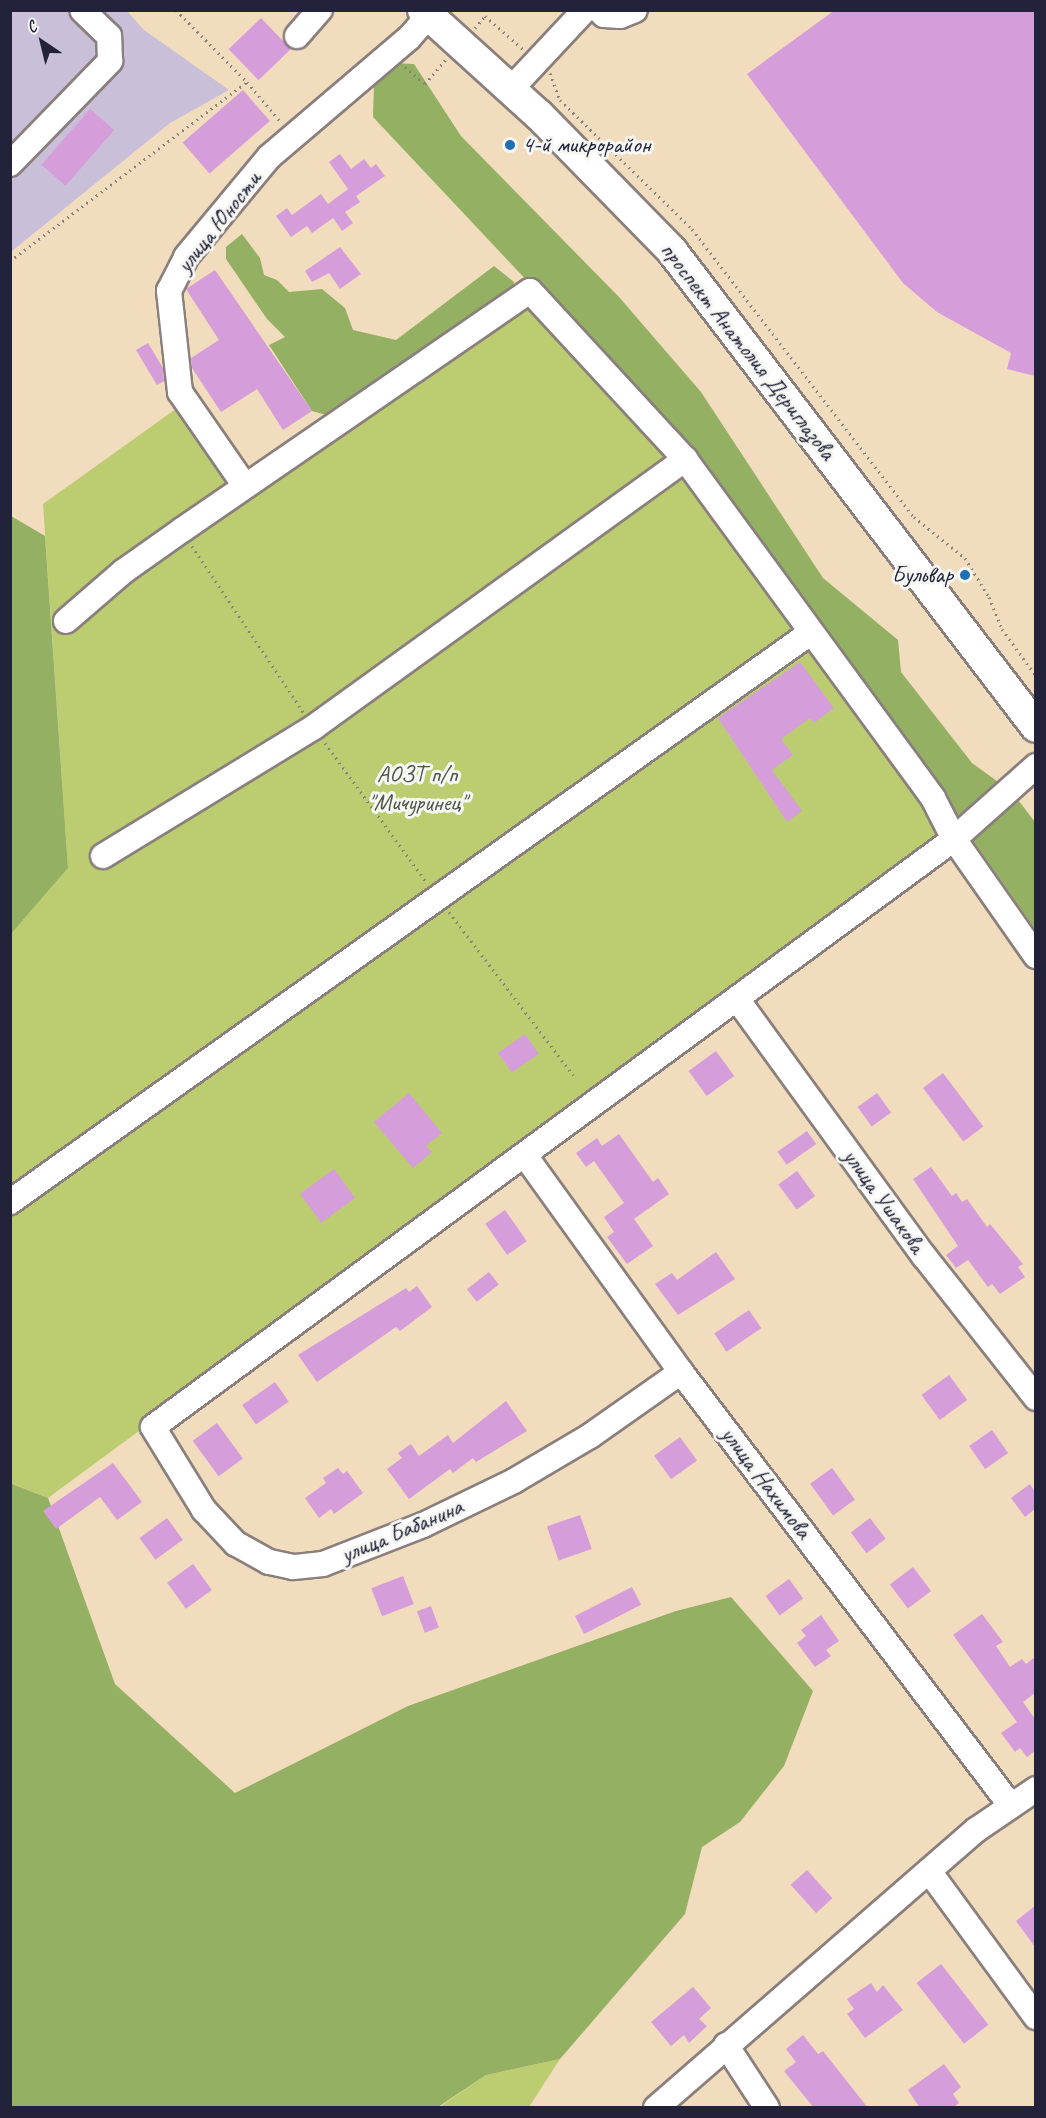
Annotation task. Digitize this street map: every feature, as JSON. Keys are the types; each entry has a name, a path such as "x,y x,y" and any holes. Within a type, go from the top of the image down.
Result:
{"main road":[{"name":"проспект Анатолия Дериглазова","path":"426,13 511,89 624,199 672,251 1035,727"}],"street":[{"path":"10,164 110,61 109,36 82,10"},
{"path":"297,36 320,10"},
{"path":"511,89 585,10"},
{"path":"599,10 604,15 620,16 635,10"},
{"name":"улица Юности","path":"245,486 180,392 169,291 186,257 269,157 409,38 426,13"},
{"path":"66,621 124,571 530,291 685,459 810,633 933,798 954,839 1035,956"},
{"path":"103,856 314,727 685,459"},
{"path":"10,1202 810,633"},
{"path":"526,1157 954,839 1035,766"},
{"name":"улица Ушакова","path":"737,999 924,1256 1035,1398"},
{"name":"улица Нахимова","path":"526,1157 681,1372 1011,1806"},
{"name":"улица Бабанина","path":"526,1157 153,1427 204,1510 236,1544 269,1562 293,1567 313,1565 423,1525 514,1481 590,1436 681,1372"},
{"path":"656,2108 929,1871 1035,1789"},
{"path":"929,1871 1035,2017"},
{"path":"726,2045 767,2108"}],"path":[{"path":"176,10 247,82 293,136"},
{"path":"10,261 247,82"},
{"path":"182,530 314,727 439,899 573,1075"}],"shaded area":[{"path":"11,11 127,11 144,30 229,90 170,123 12,251"}],"green space":[{"path":"392,63 414,64 461,136 619,297 701,392 823,578 898,640 901,672 972,763 1012,792 1035,822 1035,929 962,825 531,285 373,117 374,84"},
{"path":"242,234 260,258 264,275 277,280 289,292 322,289 345,308 353,330 396,340 494,266 514,282 512,298 337,418 312,411 269,345 285,337 267,319 226,259 226,247"},
{"name":"АОЗТ п/п \"Мичуринец\"","path":"531,285 962,825 48,1498 11,1483 11,934 68,868 43,504 180,406 253,476"},
{"path":"11,516 45,536 68,868 11,934"},
{"path":"10,1483 48,1498 115,1684 235,1793 408,1706 676,1611 731,1597 813,1691 784,1766 740,1822 702,1847 685,1914 560,2059 486,2075 438,2107 11,2107"},
{"path":"560,2059 529,2107 438,2108 486,2075"}],"building":[{"path":"835,10 1035,10 1035,376 1007,369 1011,353 937,312 903,283 747,74"},
{"path":"261,18 291,49 259,80 229,49"},
{"path":"243,90 270,121 210,173 183,142"},
{"path":"90,109 114,130 66,186 41,165"},
{"path":"340,154 351,169 364,159 371,168 376,164 385,176 356,196 360,202 345,212 353,223 342,231 333,218 312,233 307,226 291,237 276,216 287,208 292,215 321,194 328,204 348,189 329,162"},
{"path":"340,247 361,274 340,289 329,273 312,282 305,271"},
{"path":"215,270 312,411 283,430 257,389 221,412 192,368 191,358 219,340 186,289"},
{"path":"148,343 163,368 164,381 157,385 136,350"},
{"path":"800,662 834,708 814,723 810,718 781,739 793,755 772,770 802,811 787,822 718,718"},
{"path":"525,1034 539,1054 512,1073 498,1053"},
{"path":"716,1051 734,1076 707,1096 688,1071"},
{"path":"943,1073 983,1127 963,1142 923,1088"},
{"path":"409,1093 442,1133 426,1146 432,1152 413,1168 374,1122"},
{"path":"877,1093 891,1112 872,1127 858,1107"},
{"path":"807,1131 816,1144 787,1165 778,1152"},
{"path":"619,1134 653,1182 658,1178 669,1194 634,1219 653,1246 627,1264 607,1237 614,1232 604,1217 624,1203 594,1161 586,1167 576,1153 597,1138 602,1146"},
{"path":"931,1167 952,1196 956,1193 962,1202 967,1199 987,1227 990,1224 1023,1264 1018,1267 1025,1277 1000,1294 992,1284 988,1287 968,1260 956,1268 946,1255 958,1246 913,1179"},
{"path":"334,1169 355,1198 321,1223 300,1194"},
{"path":"797,1171 815,1196 797,1210 778,1185"},
{"path":"505,1210 527,1241 507,1255 485,1224"},
{"path":"716,1252 735,1279 678,1315 655,1284 672,1273 677,1280"},
{"path":"489,1272 499,1285 477,1302 467,1289"},
{"path":"417,1286 432,1307 400,1331 396,1327 317,1382 298,1355 406,1288 409,1292"},
{"path":"749,1310 761,1328 726,1352 714,1333"},
{"path":"949,1375 967,1400 940,1420 921,1395"},
{"path":"275,1382 289,1402 256,1425 242,1405"},
{"path":"506,1401 527,1431 476,1462 473,1458 453,1473 450,1469 409,1499 387,1469 402,1458 398,1453 411,1444 419,1456 448,1435 453,1443"},
{"path":"217,1423 243,1459 219,1476 193,1441"},
{"path":"992,1430 1008,1453 985,1469 969,1446"},
{"path":"680,1437 697,1460 671,1479 654,1456"},
{"path":"113,1463 142,1502 117,1520 100,1497 56,1529 43,1511"},
{"path":"338,1468 343,1474 347,1471 363,1493 334,1514 331,1509 319,1518 305,1498 326,1483 323,1478"},
{"path":"832,1468 855,1500 833,1515 810,1484"},
{"path":"1030,1484 1035,1492 1035,1509 1025,1517 1011,1498"},
{"path":"580,1515 592,1549 559,1560 547,1526"},
{"path":"167,1518 183,1540 155,1560 139,1538"},
{"path":"870,1518 886,1539 866,1553 851,1532"},
{"path":"193,1564 212,1590 186,1609 167,1583"},
{"path":"913,1567 931,1591 908,1608 890,1584"},
{"path":"403,1576 414,1604 382,1616 371,1588"},
{"path":"789,1579 803,1598 780,1615 766,1596"},
{"path":"632,1587 641,1605 584,1634 575,1616"},
{"path":"431,1606 439,1628 425,1633 417,1611"},
{"path":"982,1614 1003,1642 996,1646 1010,1667 1022,1659 1026,1664 1035,1657 1035,1693 1023,1702 1035,1719 1035,1751 1027,1757 1020,1748 1015,1752 1001,1733 1017,1722 953,1635"},
{"path":"821,1615 839,1641 826,1650 831,1656 815,1667 797,1643 806,1636 801,1630"},
{"path":"807,1870 832,1898 816,1913 791,1885"},
{"path":"1035,1906 1035,1947 1016,1921"},
{"path":"941,1964 988,2025 964,2044 917,1983"},
{"path":"871,1983 877,1992 883,1985 903,2010 865,2038 847,2014 854,2009 847,1999"},
{"path":"693,1987 711,2008 699,2019 707,2026 689,2043 684,2035 671,2046 651,2022"},
{"path":"803,2035 818,2054 823,2051 868,2108 814,2108 784,2071 796,2062 786,2049"},
{"path":"944,2064 961,2087 953,2094 959,2103 952,2108 920,2108 908,2090"}],"place":[{"name":"4-й микрорайон","path":"510,145"},
{"name":"Бульвар","path":"965,575"}]}
